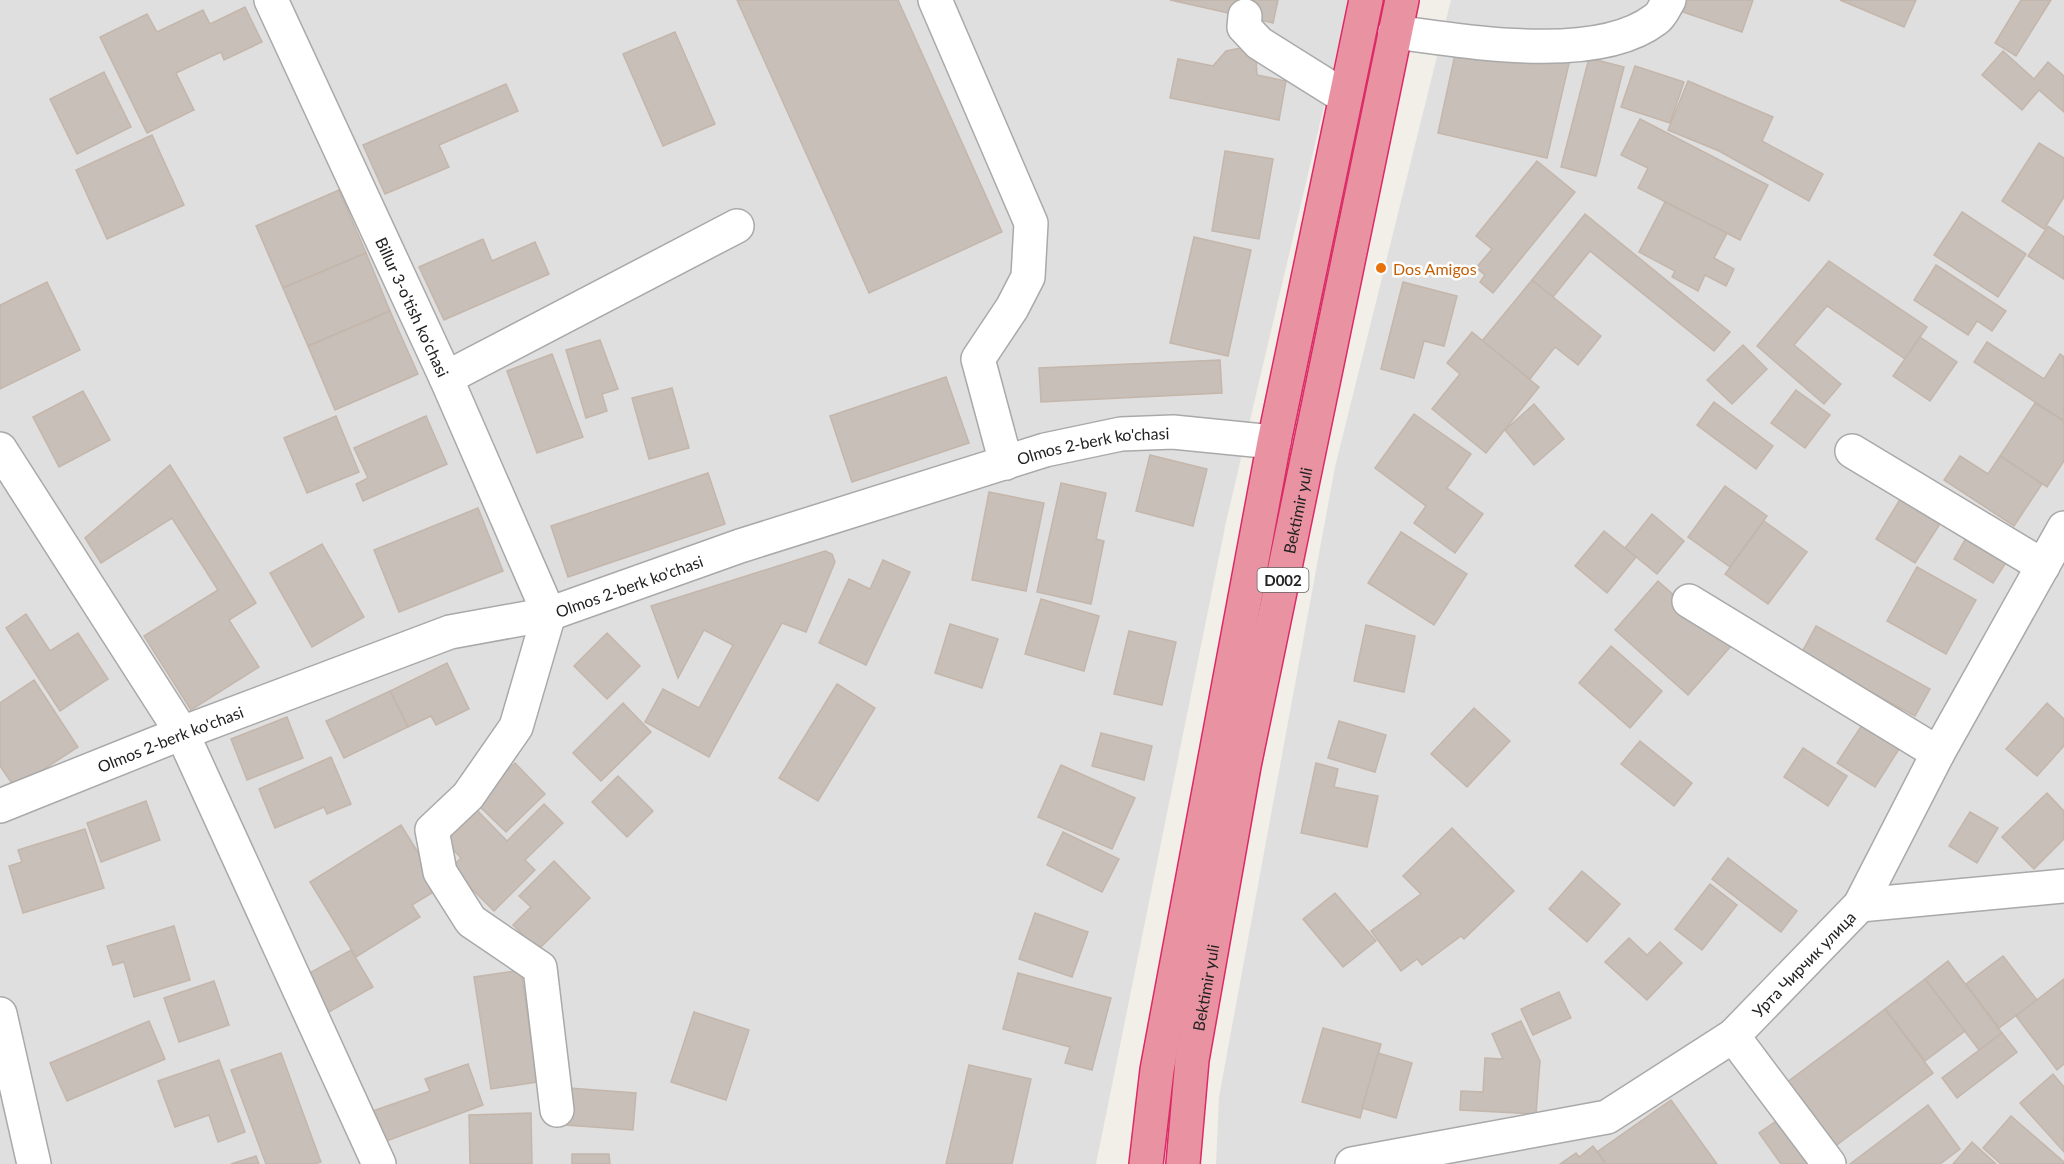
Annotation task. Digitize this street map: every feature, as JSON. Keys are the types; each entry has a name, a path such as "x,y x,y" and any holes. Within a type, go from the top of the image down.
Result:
{"highway":[{"name":"Bektimir yuli","path":"1146,1164 1156,1070 1274,442 1366,0"},
{"name":"Bektimir yuli","path":"1183,1164 1192,1060 1244,766 1402,0"}],"street":[{"name":"Billur 3-o'tish ko'chasi","path":"271,0 447,378 549,614"},
{"path":"935,0 1031,223 1028,277 1012,308 978,359 1006,463"},
{"path":"1395,32 1490,44 1572,46 1622,36 1658,18 1669,0"},
{"path":"1245,16 1244,27 1259,43 1345,97"},
{"path":"447,378 737,226"},
{"name":"Olmos 2-berk ko'chasi","path":"0,806 182,733 450,632 549,614 740,546 1045,450 1121,434 1173,432 1274,442"},
{"path":"0,449 182,733 379,1164"},
{"path":"1852,451 2043,566"},
{"name":"Урта Чирчик улица","path":"1352,1164 1607,1116 1733,1036 1860,905 1938,753 2064,528"},
{"path":"1689,601 1938,753"},
{"path":"549,614 516,727 468,796 432,830 440,872 471,921 540,968 557,1110"},
{"path":"1860,905 2064,886"},
{"path":"0,1014 34,1164"},
{"path":"1733,1036 1828,1164"}],"shaded area":[{"path":"0,0 1349,0 1226,522 1096,1164 0,1164"},
{"path":"1451,0 2064,0 2064,1164 1216,1164 1219,1097 1335,467"}],"building":[{"path":"737,0 898,0 1002,232 869,293"},
{"path":"1170,0 1278,0 1273,23"},
{"path":"1684,0 1753,0 1742,32 1680,11"},
{"path":"1840,0 1916,0 1904,27"},
{"path":"2021,0 2051,0 2016,56 1995,43"},
{"path":"245,7 262,42 224,60 221,52 176,73 194,110 147,133 100,37 147,14 157,32 203,10 210,24"},
{"path":"675,32 715,124 663,146 623,54"},
{"path":"1241,48 1256,58 1257,75 1286,81 1279,120 1170,98 1178,59 1213,66 1226,51"},
{"path":"1456,50 1571,55 1547,158 1438,133"},
{"path":"2003,51 2034,79 2048,62 2064,76 2064,112 2039,90 2022,110 1982,75"},
{"path":"1589,58 1624,67 1596,176 1561,167"},
{"path":"1635,66 1684,82 1670,123 1621,107"},
{"path":"104,72 131,127 77,154 50,99"},
{"path":"1688,81 1773,117 1762,141 1823,174 1809,201 1719,151 1668,130"},
{"path":"506,84 518,111 439,145 449,167 385,194 363,145"},
{"path":"1640,119 1768,185 1740,240 1638,188 1648,168 1621,155"},
{"path":"152,135 184,205 107,239 76,170"},
{"path":"2039,143 2064,158 2064,197 2044,229 2002,201"},
{"path":"1225,151 1273,159 1259,239 1212,231"},
{"path":"1537,161 1575,192 1493,293 1480,282 1485,275 1476,268 1492,249 1476,236"},
{"path":"339,190 366,253 283,288 256,226"},
{"path":"1665,202 1727,233 1714,258 1734,269 1726,286 1705,275 1698,291 1672,277 1675,271 1639,252"},
{"path":"1962,212 2026,254 1998,297 1934,255"},
{"path":"1585,214 1730,332 1714,351 1590,251 1553,297 1532,280"},
{"path":"2048,226 2064,237 2064,279 2028,256"},
{"path":"1194,237 1251,250 1228,356 1170,343"},
{"path":"483,239 492,261 535,242 549,274 444,320 419,267"},
{"path":"366,253 390,311 308,346 283,288"},
{"path":"1829,261 1927,327 1905,359 1827,306 1794,345 1841,384 1824,404 1757,346"},
{"path":"1936,265 2006,311 1992,331 1977,321 1968,335 1914,300"},
{"path":"1532,280 1601,336 1578,365 1555,347 1530,379 1482,341"},
{"path":"47,282 80,350 0,389 0,305"},
{"path":"1403,282 1457,296 1444,346 1424,341 1414,378 1381,369"},
{"path":"390,311 418,374 335,410 308,346"},
{"path":"1472,332 1539,387 1486,453 1432,409 1460,374 1447,363"},
{"path":"1920,337 1957,362 1930,401 1893,376"},
{"path":"600,340 618,389 602,394 607,411 586,418 566,350"},
{"path":"1987,342 2044,379 2060,354 2064,357 2064,421 1974,362"},
{"path":"1743,345 1767,369 1732,404 1707,380"},
{"path":"552,354 583,437 537,453 507,371"},
{"path":"1220,360 1222,393 1041,402 1039,368"},
{"path":"946,377 969,443 852,482 830,416"},
{"path":"672,388 689,448 649,459 632,398"},
{"path":"1796,390 1830,415 1805,448 1771,423"},
{"path":"83,391 110,440 59,467 33,417"},
{"path":"1714,402 1773,446 1756,469 1697,425"},
{"path":"2035,403 2064,421 2064,461 2047,487 2000,456"},
{"path":"1534,404 1564,439 1534,465 1505,430"},
{"path":"1414,414 1471,454 1447,488 1483,514 1455,553 1414,523 1426,506 1375,468"},
{"path":"336,416 359,472 307,493 284,438"},
{"path":"426,416 447,464 363,501 356,484 368,478 354,448"},
{"path":"1150,455 1207,469 1193,526 1136,511"},
{"path":"1960,456 1988,474 2000,456 2042,484 2014,526 1944,480"},
{"path":"170,465 256,603 229,620 259,667 191,710 144,636 218,590 172,518 101,563 85,538"},
{"path":"708,473 725,524 568,577 551,526"},
{"path":"1061,483 1106,493 1096,539 1104,541 1091,604 1037,592"},
{"path":"1725,486 1767,516 1730,567 1688,537"},
{"path":"1905,491 1945,516 1915,563 1876,539"},
{"path":"989,492 1044,503 1026,591 972,580"},
{"path":"478,508 503,571 399,612 374,550"},
{"path":"1652,514 1684,541 1657,574 1625,548"},
{"path":"1764,521 1807,552 1768,604 1725,574"},
{"path":"1604,531 1636,557 1607,593 1575,566"},
{"path":"1970,531 2010,556 1993,583 1954,559"},
{"path":"1401,532 1467,574 1434,625 1368,583"},
{"path":"322,544 364,617 312,647 270,573"},
{"path":"825,551 832,554 835,562 806,632 782,623 709,757 645,722 663,689 699,708 733,645 704,630 678,678 651,606"},
{"path":"883,560 910,572 866,665 819,643 849,579 870,589"},
{"path":"1917,567 1976,600 1946,654 1887,621"},
{"path":"1658,581 1731,646 1688,695 1615,630"},
{"path":"1041,599 1099,616 1084,671 1025,654"},
{"path":"26,614 50,651 78,633 108,679 60,711 6,628"},
{"path":"950,624 998,639 982,688 935,673"},
{"path":"1366,625 1415,636 1404,692 1354,681"},
{"path":"1816,626 1930,689 1915,716 1801,654"},
{"path":"1129,631 1176,642 1162,705 1114,694"},
{"path":"607,633 640,666 607,699 574,666"},
{"path":"1611,646 1662,691 1630,728 1579,683"},
{"path":"447,663 469,709 436,725 431,716 408,727 390,691"},
{"path":"34,680 78,747 15,788 0,766 0,703"},
{"path":"837,684 875,708 818,801 779,778"},
{"path":"390,691 408,727 344,758 326,721"},
{"path":"623,703 651,732 601,781 573,753"},
{"path":"2047,703 2064,719 2064,746 2037,776 2006,749"},
{"path":"1474,708 1510,741 1467,787 1431,754"},
{"path":"287,717 303,758 247,780 231,739"},
{"path":"1339,721 1386,735 1375,772 1328,758"},
{"path":"1864,722 1901,746 1875,787 1837,763"},
{"path":"1101,733 1152,746 1144,780 1092,766"},
{"path":"1640,741 1692,783 1674,806 1621,764"},
{"path":"1803,748 1847,776 1828,806 1784,777"},
{"path":"331,757 351,804 327,814 324,807 275,828 259,789"},
{"path":"515,763 545,794 506,832 475,802"},
{"path":"1316,763 1338,769 1334,787 1378,796 1367,847 1301,833"},
{"path":"1061,765 1135,798 1112,849 1038,817"},
{"path":"618,776 653,811 627,837 592,802"},
{"path":"2047,793 2064,811 2064,839 2034,869 2002,837"},
{"path":"146,801 160,840 101,862 87,823"},
{"path":"544,804 563,823 525,860 535,870 494,911 451,868 461,858 441,837 473,806 507,841"},
{"path":"1970,812 1998,828 1977,863 1949,846"},
{"path":"401,825 440,888 412,905 420,917 356,957 310,882"},
{"path":"1452,828 1514,891 1464,939 1461,936 1422,965 1417,959 1401,971 1371,931 1421,894 1403,876"},
{"path":"85,829 104,888 23,913 9,866 22,862 18,850"},
{"path":"1063,832 1119,859 1102,892 1047,865"},
{"path":"1728,858 1797,911 1781,932 1712,879"},
{"path":"554,861 590,898 538,950 513,925 531,907 519,896"},
{"path":"1582,871 1620,904 1587,942 1549,909"},
{"path":"1710,884 1737,905 1702,950 1675,929"},
{"path":"1335,893 1376,941 1343,967 1303,919"},
{"path":"1035,913 1088,932 1072,977 1019,959"},
{"path":"174,926 190,980 134,997 124,962 113,965 107,946"},
{"path":"1629,938 1647,955 1660,942 1682,963 1647,1000 1605,962"},
{"path":"351,950 373,987 327,1013 306,975"},
{"path":"2003,956 2037,1000 1999,1028 1966,984"},
{"path":"1948,961 2002,1033 1979,1050 1925,979"},
{"path":"521,970 537,1082 491,1089 474,977"},
{"path":"1018,973 1111,998 1092,1070 1065,1063 1070,1047 1003,1029"},
{"path":"1925,979 1965,1031 1925,1061 1885,1009"},
{"path":"2064,979 2064,1064 2057,1070 2016,1016"},
{"path":"214,981 229,1025 179,1042 164,998"},
{"path":"1559,992 1571,1018 1533,1035 1521,1009"},
{"path":"1885,1009 1933,1073 1830,1150 1782,1086"},
{"path":"694,1012 749,1030 726,1100 671,1082"},
{"path":"149,1021 165,1059 67,1101 50,1063"},
{"path":"1521,1021 1540,1061 1536,1114 1460,1110 1461,1091 1483,1092 1485,1058 1503,1059 1492,1034"},
{"path":"1323,1028 1381,1044 1360,1118 1302,1102"},
{"path":"2002,1033 2017,1052 1957,1098 1942,1078"},
{"path":"281,1053 321,1162 266,1164 231,1070"},
{"path":"1378,1053 1412,1063 1396,1118 1362,1108"},
{"path":"219,1060 245,1132 218,1142 209,1115 175,1127 158,1081"},
{"path":"468,1064 483,1105 381,1143 370,1112 430,1091 425,1079"},
{"path":"969,1065 1031,1079 1012,1164 946,1164"},
{"path":"2053,1074 2064,1087 2064,1152 2020,1103"},
{"path":"569,1088 636,1093 633,1130 566,1125"},
{"path":"1671,1100 1717,1164 1606,1164 1597,1152"},
{"path":"1928,1105 1960,1149 1940,1164 1850,1164"},
{"path":"531,1113 532,1164 470,1164 469,1115"},
{"path":"2011,1116 2064,1164 2001,1164 1983,1148"},
{"path":"1782,1117 1816,1164 1781,1164 1759,1133"},
{"path":"1972,1142 1996,1164 1953,1164"},
{"path":"1593,1146 1606,1164 1560,1164 1576,1153 1579,1157"},
{"path":"572,1154 609,1154 610,1164 572,1164"},
{"path":"256,1156 259,1164 231,1164"}],"place":[{"name":"Dos Amigos","path":"1381,268"}]}
